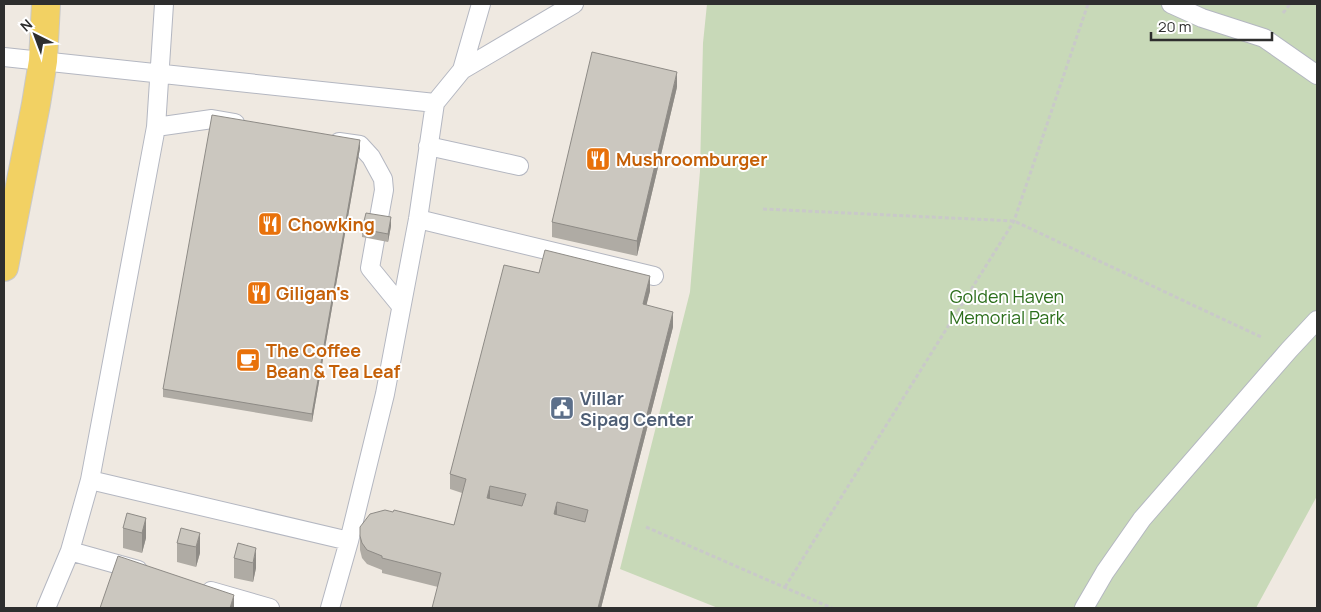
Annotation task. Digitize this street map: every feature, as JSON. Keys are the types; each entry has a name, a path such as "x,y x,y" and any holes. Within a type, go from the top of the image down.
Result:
{"main road":[{"path":"4,267 43,61 46,4"}],"lane":[{"path":"46,608 70,551 90,480 156,127 161,74 164,4"},
{"path":"462,70 481,4"},
{"path":"330,608 349,541 385,394 418,219 435,103 462,70 574,4"},
{"path":"1171,4 1202,18 1264,38 1317,76"},
{"path":"4,57 435,103"},
{"path":"156,127 212,119 252,126"},
{"path":"320,138 360,145 371,157 383,179 384,190 370,268 401,306"},
{"path":"428,146 520,166"},
{"path":"418,219 654,276"},
{"path":"1084,608 1105,572 1142,518 1317,320"},
{"path":"90,480 349,541"},
{"path":"70,551 156,575"},
{"path":"194,586 250,605 270,608"}],"path":[{"path":"785,587 1014,221 1088,4"},
{"path":"763,209 1014,221 1289,350"},
{"path":"646,527 832,608"}],"green space":[{"name":"Golden Haven Memorial Park","path":"707,4 1317,4 1317,496 1256,608 718,608 620,569 690,292 700,171 703,43"}],"building":[{"path":"592,52 677,72 637,241 552,222"},
{"path":"212,115 360,140 312,414 163,389"},
{"path":"366,213 391,217 388,234 362,229"},
{"name":"Villar Sipag Center","path":"545,250 650,276 643,304 673,312 598,608 432,608 441,573 382,558 382,556 367,550 362,543 360,527 370,514 385,510 393,512 394,510 454,525 466,479 450,474 504,265 539,273","holes":["490,486 526,494 522,506 487,498","557,502 588,510 585,522 554,514"]},
{"path":"127,513 146,518 142,533 123,528"},
{"path":"181,528 200,533 196,547 177,543"},
{"path":"238,543 256,548 253,563 234,558"},
{"path":"118,556 234,595 230,608 100,608"}],"place":[{"name":"Mushroomburger","path":"598,159"},
{"name":"Chowking","path":"270,224"},
{"name":"Giligan's","path":"259,293"},
{"name":"The Coffee Bean & Tea Leaf","path":"248,360"},
{"name":"Villar Sipag Center","path":"562,408"}]}
